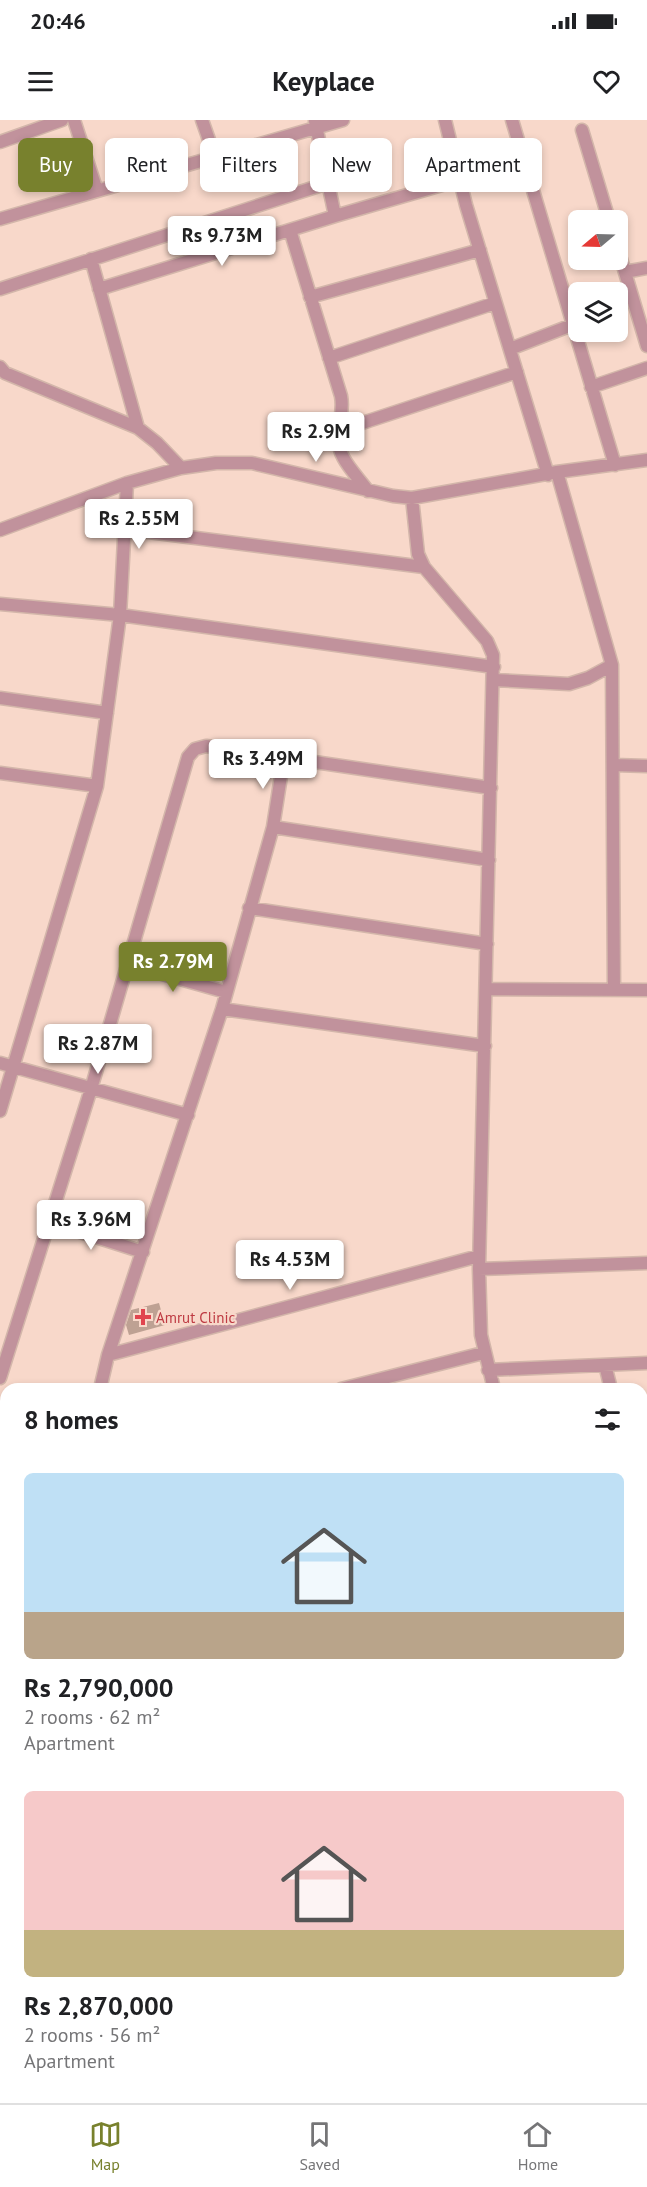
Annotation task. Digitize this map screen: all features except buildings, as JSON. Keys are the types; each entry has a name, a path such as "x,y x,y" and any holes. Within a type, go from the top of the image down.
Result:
{"street":[{"path":"0,142 62,120"},
{"path":"74,120 97,191"},
{"path":"202,120 208,138"},
{"path":"272,138 315,124 343,120"},
{"path":"445,120 449,138"},
{"path":"512,120 568,311"},
{"path":"582,130 606,210"},
{"path":"0,219 200,161"},
{"path":"0,289 310,189"},
{"path":"330,192 335,216"},
{"path":"99,289 418,192"},
{"path":"463,192 495,303 553,474 612,665 614,990"},
{"path":"290,230 343,408 338,431 338,446 341,455 368,491"},
{"path":"310,297 480,250"},
{"path":"91,259 138,428"},
{"path":"647,268 625,272 647,346"},
{"path":"329,358 495,303"},
{"path":"510,349 568,327"},
{"path":"577,342 615,465"},
{"path":"0,367 5,374 138,428 182,468"},
{"path":"591,387 647,368"},
{"path":"338,431 517,372"},
{"path":"0,530 128,483 182,468 216,463 252,463 368,491 412,498 647,460"},
{"path":"0,1111 97,786 120,615 128,483"},
{"path":"412,498 418,554 424,567 487,641 494,655 479,1256 481,1335 483,1353 492,1383"},
{"path":"125,529 424,567"},
{"path":"0,604 120,615 494,667"},
{"path":"494,681 569,684 588,678 612,665"},
{"path":"0,698 107,713"},
{"path":"0,1378 91,1089 188,757 195,749 206,746 491,788"},
{"path":"101,1383 108,1355 222,1009 273,827 284,757"},
{"path":"614,765 647,766"},
{"path":"0,773 97,786"},
{"path":"273,827 489,860"},
{"path":"249,908 487,944"},
{"path":"128,964 226,993"},
{"path":"486,989 647,990"},
{"path":"222,1009 485,1046"},
{"path":"0,1063 188,1115"},
{"path":"49,1222 143,1252"},
{"path":"108,1355 479,1256"},
{"path":"479,1269 647,1263"},
{"path":"365,1383 483,1353"},
{"path":"488,1370 647,1363"},
{"path":"605,1365 610,1383"}],"place":[{"name":"Amrut Clinic","path":"143,1317"}]}
